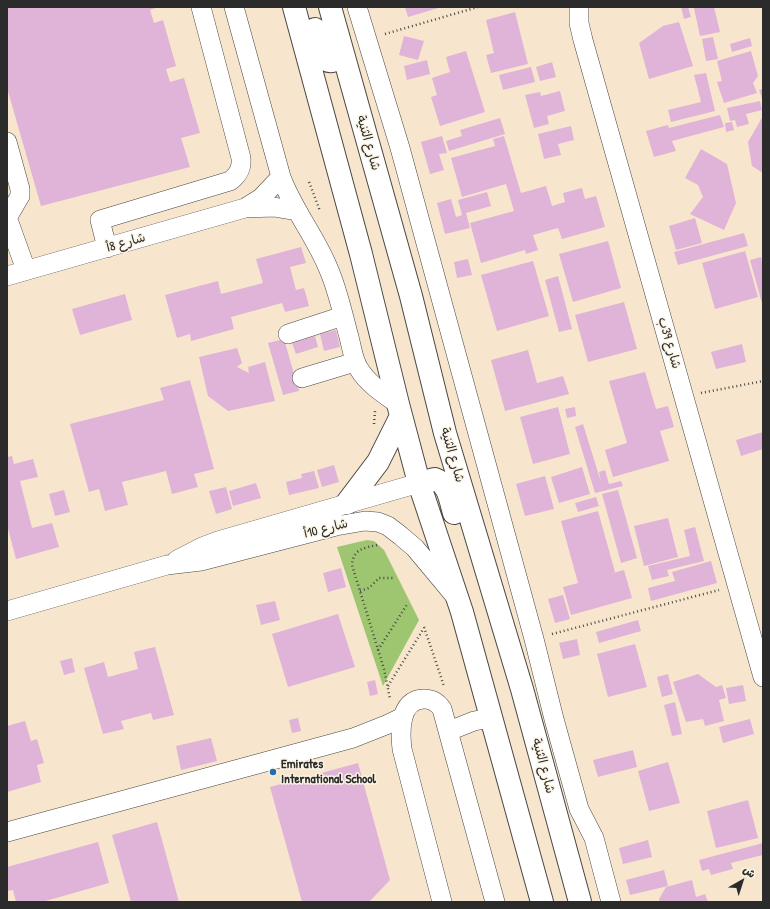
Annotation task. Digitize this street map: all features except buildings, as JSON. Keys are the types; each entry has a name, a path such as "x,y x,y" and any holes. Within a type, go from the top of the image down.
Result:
{"main road":[{"path":"294,7 361,254 419,483 457,597 542,902"},
{"path":"308,7 323,58 332,62 342,51"},
{"name":"شارع الثنية","path":"330,7 410,296 445,433 522,689 580,902"},
{"path":"347,504 378,462 400,410"},
{"path":"419,483 435,479 439,480 446,487 497,655 507,674 522,689"}],"street":[{"path":"107,248 100,220 230,181 238,174 242,164 201,7"},
{"path":"234,7 281,177 286,191 323,255 335,285 356,362 362,374 400,410"},
{"path":"357,7 400,148 579,809 594,838 611,902"},
{"name":"شارع 39ب","path":"579,7 583,40 763,678"},
{"path":"7,142 20,189 18,199 7,217 26,270"},
{"name":"شارع 8أ","path":"245,208 264,195 281,177"},
{"path":"189,193 199,222"},
{"name":"شارع 8أ","path":"7,276 245,208 274,207 297,211"},
{"path":"288,334 343,316"},
{"path":"302,378 356,362"},
{"name":"شارع 10أ","path":"167,565 202,547 218,541 419,483"},
{"name":"شارع 10أ","path":"7,611 167,565 201,561 346,524 365,521 378,522 394,529 415,548 457,597"},
{"path":"7,832 353,738 398,719 408,706 423,698 429,699 439,705 442,709 496,902"},
{"path":"449,731 474,722 491,718"},
{"path":"398,719 403,758 442,902"}],"path":[{"path":"367,38 478,7"},
{"path":"684,396 763,382"},
{"path":"377,545 361,549 354,555 352,565 398,719"},
{"path":"360,591 369,588 379,578 395,578"},
{"path":"534,639 737,586"},
{"path":"378,650 408,602"},
{"path":"388,686 424,627"}],"green space":[{"path":"367,540 374,541 384,550 419,620 383,686 337,547"}],"place":[{"name":"Emirates International School","path":"273,772"}]}
